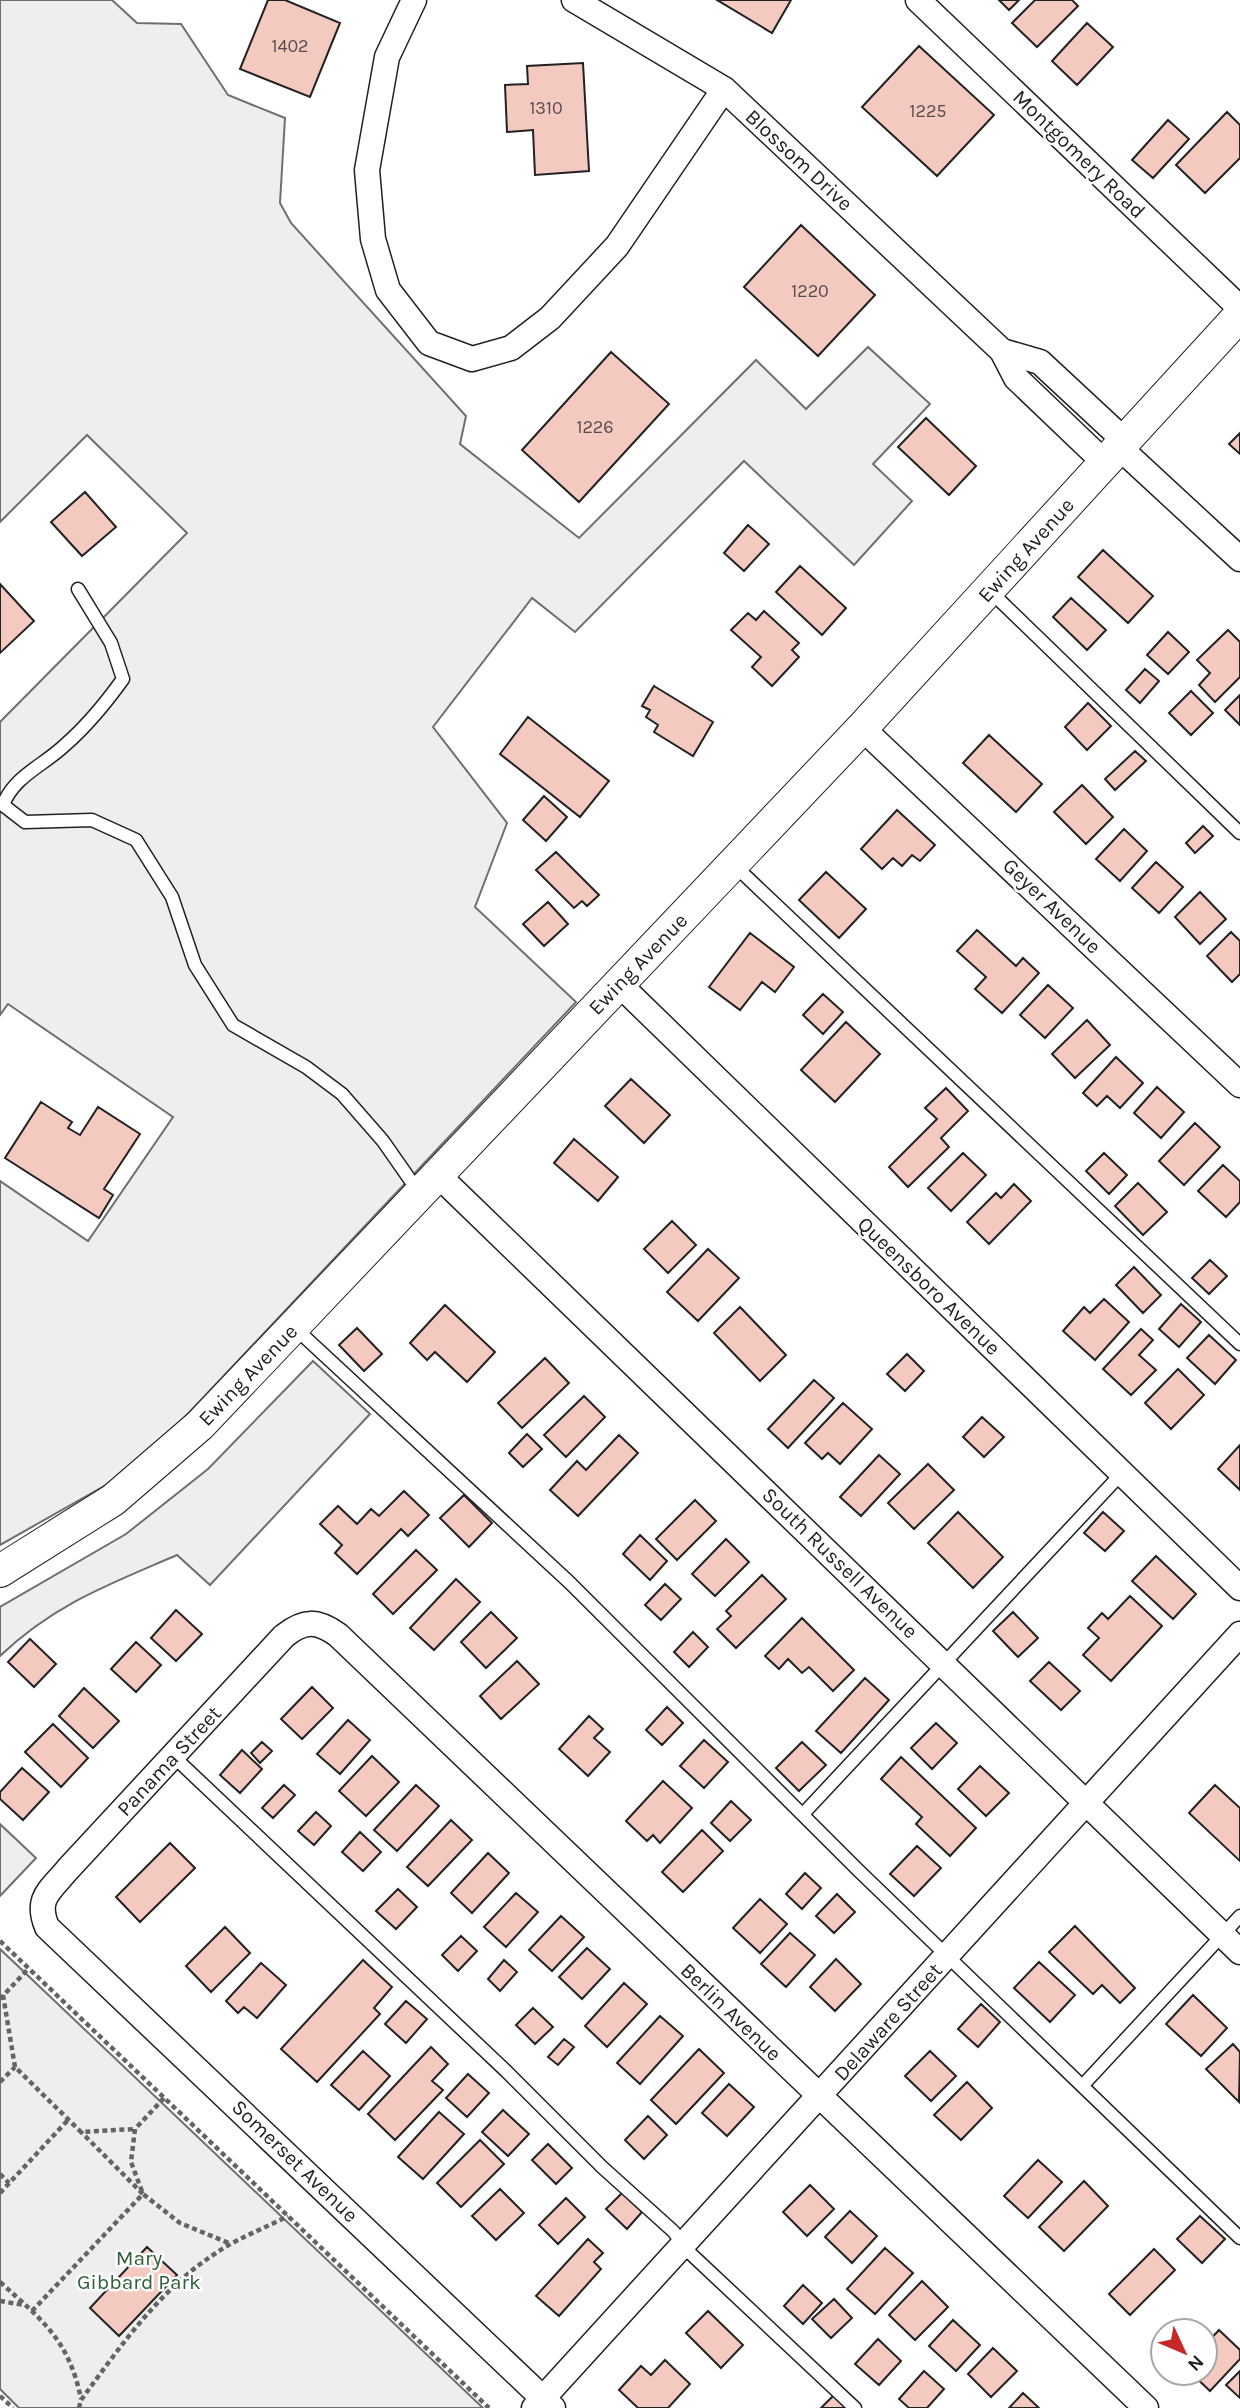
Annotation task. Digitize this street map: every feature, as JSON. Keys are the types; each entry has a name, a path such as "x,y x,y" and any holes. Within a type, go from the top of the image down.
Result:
{"street":[{"path":"414,0 387,57 367,170 373,239 388,290 429,343 472,359 511,348 550,318 617,246 724,89"},
{"name":"Blossom Drive","path":"573,0 724,89 1002,351 1016,378 1117,451 1240,559"},
{"name":"Montgomery Road","path":"918,0 1240,308"},
{"name":"Ewing Avenue","path":"0,1571 69,1530 141,1478 201,1425 734,865 1240,315"},
{"name":"Geyer Avenue","path":"862,728 1240,1085"},
{"name":"Queensboro Avenue","path":"619,984 1240,1588"},
{"name":"South Russell Avenue","path":"429,1184 943,1663 1231,1943"},
{"name":"Panama Street","path":"41,1913 43,1899 284,1636 298,1626 311,1622"},
{"name":"Berlin Avenue","path":"311,1622 325,1625 348,1644 1146,2408"},
{"name":"Delaware Street","path":"543,2405 683,2244 1087,1805 1240,1634"},
{"name":"Somerset Avenue","path":"41,1913 47,1927 543,2405"}],"lane":[{"path":"78,589 111,643 123,679 100,712 72,739 10,788 2,805 25,822 92,820 136,840 172,897 195,965 233,1025 306,1068 342,1094 383,1141 429,1184"},
{"path":"989,590 1240,833"},
{"path":"734,865 1240,1344"},
{"path":"294,1327 569,1582 948,1956 1084,2084 1240,2238"},
{"path":"803,1814 1122,1473"},
{"path":"173,1756 506,2071 855,2408"},
{"path":"1084,2084 1231,1943 1240,1916"}],"path":[{"path":"0,1941 489,2408"},
{"path":"29,1968 2,1997 15,2067 143,2194 180,2223 232,2244"},
{"path":"0,2082 15,2067"},
{"path":"143,2194 131,2162 135,2129 164,2098"},
{"path":"0,2193 68,2120"},
{"path":"81,2132 135,2129"},
{"path":"0,2174 9,2183"},
{"path":"32,2311 143,2194"},
{"path":"79,2408 81,2400 124,2343 173,2287 217,2252 288,2216"},
{"path":"0,2282 32,2311 64,2347 75,2372 81,2400"},
{"path":"0,2301 25,2305"},
{"path":"0,2396 13,2408"}],"green space":[{"path":"0,0 112,0 137,23 181,24 228,95 285,118 280,203 291,223 466,416 460,444 579,538 756,360 806,409 868,347 930,404 873,464 912,501 854,565 744,461 575,632 532,598 433,727 507,823 475,907 576,1002 182,1420 113,1481 0,1545 0,1181 88,1241 173,1117 8,1004 0,1015 0,722 187,533 87,435 0,522"},
{"path":"313,1361 370,1414 210,1585 177,1555 106,1586 62,1609 41,1622 0,1656 0,1607 126,1534 208,1469"},
{"path":"0,1824 36,1858 0,1896"},
{"name":"Mary Gibbard Park","path":"0,1949 483,2408 19,2408 0,2389"}],"building":[{"path":"268,0 285,0 340,23 310,97 240,69"},
{"path":"717,0 791,0 772,33"},
{"path":"999,0 1019,0 1009,10"},
{"path":"1035,0 1072,0 1078,6 1037,47 1012,23"},
{"path":"1087,23 1113,47 1077,85 1052,61"},
{"path":"919,46 994,115 937,176 862,107"},
{"path":"583,63 589,171 535,175 533,130 507,132 505,85 528,84 527,66"},
{"path":"1227,112 1240,125 1240,158 1205,193 1176,165"},
{"path":"1168,120 1189,139 1153,178 1132,160"},
{"path":"801,225 875,295 818,356 744,287"},
{"path":"611,352 669,404 579,502 522,450"},
{"path":"926,418 976,466 949,495 898,447"},
{"path":"1240,433 1240,454 1229,444"},
{"path":"85,492 116,527 82,556 51,522"},
{"path":"748,525 769,544 744,571 724,553"},
{"path":"1103,550 1153,596 1128,623 1078,577"},
{"path":"800,566 846,608 822,635 776,592"},
{"path":"0,584 34,621 0,653"},
{"path":"1071,598 1106,630 1087,650 1053,617"},
{"path":"764,611 799,643 792,650 799,657 772,686 752,667 761,657 731,630 748,613 756,620"},
{"path":"1228,630 1240,642 1240,677 1215,702 1199,685 1210,673 1197,660"},
{"path":"1168,632 1189,652 1168,674 1147,655"},
{"path":"1145,669 1159,681 1140,703 1126,690"},
{"path":"654,686 713,722 693,756 654,732 658,725 646,717 650,710 642,706"},
{"path":"1191,691 1213,713 1191,735 1169,713"},
{"path":"1240,695 1240,725 1225,710"},
{"path":"1088,703 1111,726 1087,750 1065,727"},
{"path":"528,717 609,781 580,817 500,754"},
{"path":"989,735 1042,784 1016,812 963,763"},
{"path":"1135,751 1146,761 1115,790 1105,779"},
{"path":"1082,785 1113,817 1086,844 1054,812"},
{"path":"544,796 567,817 546,841 523,820"},
{"path":"897,810 935,845 920,861 912,855 902,866 893,858 882,869 861,849"},
{"path":"1203,826 1213,836 1195,853 1186,843"},
{"path":"1124,829 1147,851 1120,881 1096,859"},
{"path":"556,852 599,895 587,906 582,901 574,908 536,870"},
{"path":"1156,862 1183,887 1159,913 1132,888"},
{"path":"826,872 866,909 839,938 799,900"},
{"path":"1200,892 1226,919 1200,944 1175,917"},
{"path":"548,902 568,924 544,946 523,924"},
{"path":"977,930 1016,966 1023,958 1039,973 1002,1013 975,989 986,977 957,951"},
{"path":"1231,932 1240,941 1240,974 1232,982 1207,956"},
{"path":"750,933 794,967 775,992 762,982 740,1010 709,987"},
{"path":"1048,985 1073,1008 1045,1038 1020,1015"},
{"path":"823,994 843,1012 823,1034 803,1015"},
{"path":"1087,1020 1110,1045 1075,1078 1052,1054"},
{"path":"846,1022 880,1054 835,1102 801,1070"},
{"path":"1116,1057 1143,1083 1120,1108 1107,1096 1097,1106 1083,1093"},
{"path":"631,1079 670,1115 644,1143 605,1106"},
{"path":"1157,1087 1184,1112 1161,1138 1134,1113"},
{"path":"946,1088 968,1111 941,1138 949,1147 908,1187 889,1167 937,1119 925,1108"},
{"path":"41,1102 72,1122 68,1128 80,1135 98,1107 140,1134 104,1189 113,1195 99,1218 5,1158"},
{"path":"1195,1123 1220,1147 1184,1185 1159,1161"},
{"path":"574,1139 618,1177 598,1201 554,1163"},
{"path":"963,1153 986,1175 951,1211 928,1188"},
{"path":"1104,1153 1127,1175 1109,1194 1086,1171"},
{"path":"1223,1165 1240,1181 1240,1202 1226,1217 1198,1191"},
{"path":"1138,1183 1167,1212 1143,1235 1115,1206"},
{"path":"1014,1184 1031,1201 989,1244 967,1222 996,1193 1001,1198"},
{"path":"672,1221 696,1245 668,1273 644,1249"},
{"path":"708,1249 739,1278 698,1321 667,1292"},
{"path":"1210,1260 1227,1276 1209,1294 1192,1278"},
{"path":"1134,1267 1161,1295 1143,1313 1116,1285"},
{"path":"1104,1299 1129,1322 1095,1360 1063,1331 1084,1307 1090,1313"},
{"path":"1181,1304 1201,1322 1179,1347 1159,1329"},
{"path":"445,1305 495,1352 467,1382 435,1352 427,1360 410,1343"},
{"path":"740,1307 786,1355 760,1381 714,1333"},
{"path":"357,1328 382,1354 364,1371 339,1345"},
{"path":"1141,1329 1153,1340 1139,1355 1156,1370 1131,1395 1103,1369"},
{"path":"1209,1335 1236,1360 1215,1384 1187,1358"},
{"path":"907,1354 924,1371 905,1391 887,1374"},
{"path":"545,1358 569,1383 522,1428 498,1403"},
{"path":"1178,1369 1204,1395 1171,1429 1145,1403"},
{"path":"814,1380 834,1398 788,1448 768,1429"},
{"path":"584,1396 605,1417 566,1457 544,1435"},
{"path":"843,1403 872,1429 840,1464 828,1453 822,1459 805,1443"},
{"path":"982,1417 1004,1437 984,1457 963,1437"},
{"path":"527,1434 542,1449 523,1467 509,1453"},
{"path":"619,1435 638,1453 578,1516 550,1490 577,1461 586,1470"},
{"path":"1240,1445 1240,1490 1218,1469"},
{"path":"879,1455 900,1474 861,1516 840,1497"},
{"path":"928,1464 954,1490 914,1529 888,1503"},
{"path":"404,1491 429,1515 408,1536 401,1529 357,1574 335,1553 342,1545 320,1524 338,1506 357,1524 371,1509 379,1516"},
{"path":"464,1495 492,1523 469,1547 440,1518"},
{"path":"695,1500 716,1521 677,1560 656,1539"},
{"path":"958,1512 1003,1557 973,1588 928,1543"},
{"path":"1103,1512 1124,1531 1105,1551 1084,1533"},
{"path":"640,1535 667,1561 650,1580 623,1554"},
{"path":"726,1539 749,1562 715,1596 692,1574"},
{"path":"416,1550 437,1570 393,1614 373,1594"},
{"path":"1156,1556 1196,1594 1173,1619 1132,1581"},
{"path":"762,1575 786,1599 736,1648 717,1629 731,1616 726,1611"},
{"path":"456,1579 480,1602 434,1650 410,1628"},
{"path":"665,1584 681,1599 661,1620 645,1605"},
{"path":"1130,1596 1162,1626 1111,1681 1083,1655 1099,1638 1088,1628 1102,1613 1108,1619"},
{"path":"176,1610 202,1634 176,1661 151,1638"},
{"path":"491,1612 517,1638 486,1668 461,1642"},
{"path":"1013,1612 1038,1638 1018,1657 993,1631"},
{"path":"802,1618 854,1670 833,1691 809,1667 802,1673 788,1659 779,1669 765,1656"},
{"path":"693,1632 708,1647 689,1667 674,1652"},
{"path":"30,1639 56,1664 34,1687 8,1662"},
{"path":"136,1642 161,1665 136,1692 111,1669"},
{"path":"517,1661 539,1684 501,1719 480,1696"},
{"path":"1049,1662 1080,1691 1061,1710 1030,1681"},
{"path":"865,1678 889,1700 841,1753 816,1731"},
{"path":"312,1687 333,1708 302,1739 281,1719"},
{"path":"84,1688 119,1721 93,1748 59,1716"},
{"path":"667,1707 683,1723 662,1745 646,1730"},
{"path":"589,1716 603,1729 594,1738 610,1752 588,1776 559,1749"},
{"path":"348,1720 370,1740 340,1774 317,1754"},
{"path":"936,1723 957,1743 932,1769 911,1748"},
{"path":"53,1724 88,1758 61,1787 25,1752"},
{"path":"704,1740 728,1762 704,1788 680,1766"},
{"path":"262,1742 272,1751 260,1763 251,1753"},
{"path":"802,1742 826,1765 799,1791 776,1768"},
{"path":"242,1750 262,1769 240,1793 220,1775"},
{"path":"372,1756 399,1782 366,1816 339,1791"},
{"path":"901,1757 976,1828 950,1856 916,1824 922,1817 881,1779"},
{"path":"980,1766 1009,1793 986,1816 958,1789"},
{"path":"22,1768 49,1792 23,1820 0,1799 0,1792"},
{"path":"663,1781 692,1808 660,1843 653,1835 647,1841 626,1821"},
{"path":"284,1785 295,1795 273,1818 262,1808"},
{"path":"416,1785 439,1806 397,1851 374,1830"},
{"path":"1215,1785 1240,1808 1240,1861 1189,1813"},
{"path":"731,1801 751,1820 730,1841 711,1823"},
{"path":"316,1812 331,1826 314,1845 298,1831"},
{"path":"451,1820 472,1840 428,1886 407,1867"},
{"path":"702,1830 723,1851 683,1892 662,1872"},
{"path":"360,1832 381,1852 363,1871 342,1852"},
{"path":"170,1843 195,1868 140,1922 116,1897"},
{"path":"917,1846 941,1868 914,1896 890,1874"},
{"path":"488,1853 509,1873 472,1913 451,1893"},
{"path":"805,1873 821,1888 802,1909 786,1894"},
{"path":"398,1889 417,1907 396,1929 376,1911"},
{"path":"516,1893 538,1912 506,1947 484,1927"},
{"path":"837,1894 855,1912 834,1933 816,1916"},
{"path":"760,1899 787,1924 760,1953 733,1928"},
{"path":"561,1916 584,1937 552,1971 529,1950"},
{"path":"1075,1926 1135,1988 1120,2003 1102,1985 1093,1994 1049,1952"},
{"path":"225,1927 250,1953 211,1992 186,1966"},
{"path":"790,1933 815,1955 786,1987 761,1964"},
{"path":"461,1936 477,1951 458,1971 442,1955"},
{"path":"587,1948 610,1969 582,1999 559,1977"},
{"path":"836,1959 861,1984 835,2011 810,1987"},
{"path":"363,1960 392,1987 374,2008 380,2014 317,2082 281,2049"},
{"path":"504,1960 517,1972 500,1991 488,1979"},
{"path":"1039,1962 1075,1995 1050,2022 1014,1988"},
{"path":"261,1963 286,1985 257,2018 244,2007 238,2013 226,2001"},
{"path":"624,1983 647,2004 607,2047 585,2026"},
{"path":"1193,1995 1227,2028 1201,2056 1166,2024"},
{"path":"406,2001 427,2019 406,2043 385,2024"},
{"path":"981,2004 1000,2022 978,2047 958,2029"},
{"path":"533,2008 553,2027 535,2044 516,2025"},
{"path":"660,2016 683,2036 640,2084 617,2063"},
{"path":"564,2039 574,2047 558,2065 548,2057"},
{"path":"1233,2044 1240,2052 1239,2102 1206,2069"},
{"path":"431,2047 448,2064 432,2081 443,2090 395,2140 368,2114"},
{"path":"699,2049 724,2073 676,2124 651,2100"},
{"path":"363,2051 390,2076 359,2110 331,2085"},
{"path":"930,2051 956,2076 931,2101 905,2076"},
{"path":"468,2074 489,2093 467,2117 446,2098"},
{"path":"967,2082 992,2108 961,2140 934,2115"},
{"path":"729,2084 754,2107 727,2136 702,2113"},
{"path":"503,2110 529,2134 508,2156 482,2132"},
{"path":"439,2112 464,2134 423,2179 398,2157"},
{"path":"648,2116 667,2135 644,2159 625,2140"},
{"path":"480,2140 504,2164 461,2207 437,2183"},
{"path":"548,2144 572,2168 556,2184 532,2160"},
{"path":"1038,2160 1062,2182 1028,2218 1004,2196"},
{"path":"1084,2181 1108,2206 1064,2251 1039,2227"},
{"path":"810,2185 834,2209 807,2236 783,2212"},
{"path":"500,2189 524,2213 496,2240 472,2216"},
{"path":"622,2193 642,2212 627,2229 606,2209"},
{"path":"566,2198 585,2217 558,2244 539,2225"},
{"path":"850,2211 877,2236 852,2263 825,2237"},
{"path":"1200,2216 1225,2239 1202,2263 1177,2239"},
{"path":"588,2239 603,2253 594,2262 601,2269 559,2316 536,2296"},
{"path":"147,2247 177,2275 119,2336 90,2308"},
{"path":"885,2248 913,2273 875,2314 847,2289"},
{"path":"1154,2249 1175,2270 1130,2315 1109,2294"},
{"path":"922,2281 948,2307 915,2340 889,2315"},
{"path":"803,2285 822,2303 803,2324 784,2306"},
{"path":"834,2299 852,2318 831,2338 812,2319"},
{"path":"708,2311 743,2345 721,2368 686,2333"},
{"path":"953,2320 980,2345 956,2371 929,2346"},
{"path":"1219,2330 1240,2350 1240,2359 1219,2381"},
{"path":"878,2339 901,2361 879,2385 855,2364"},
{"path":"993,2348 1017,2371 991,2397 968,2374"},
{"path":"665,2360 690,2384 668,2408 638,2408 619,2390 641,2366 651,2375"},
{"path":"924,2371 944,2389 927,2408 909,2408 899,2399"},
{"path":"1240,2371 1240,2398 1226,2385"},
{"path":"1023,2393 1039,2408 1009,2408"},
{"path":"835,2394 848,2408 821,2408"}]}
